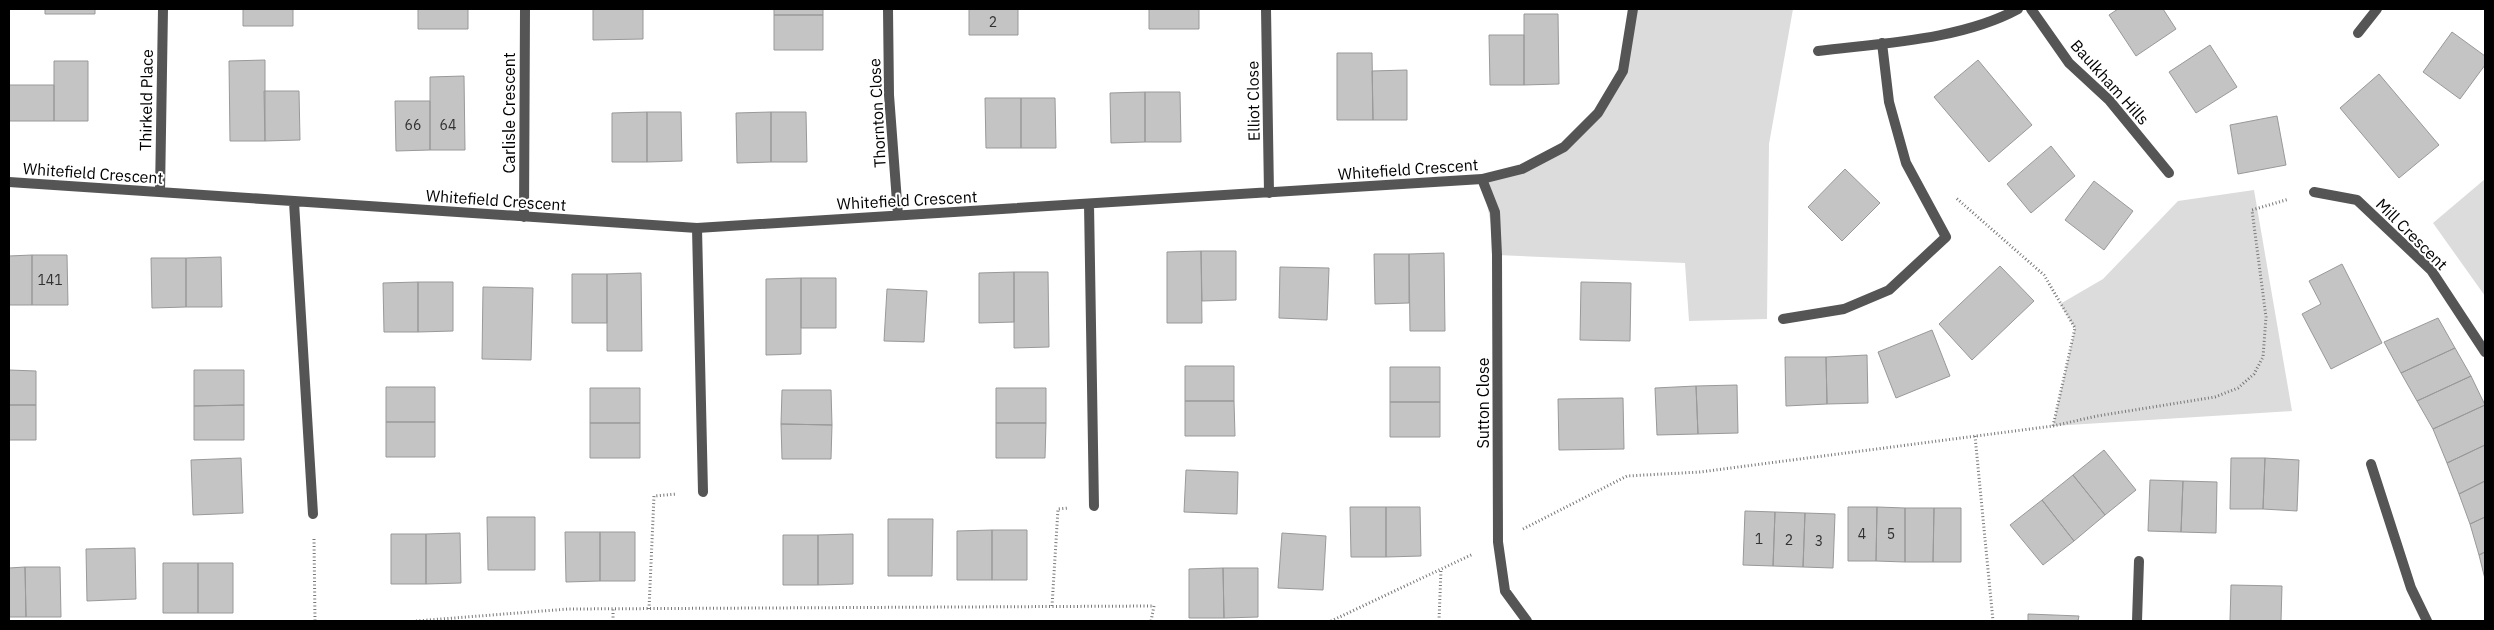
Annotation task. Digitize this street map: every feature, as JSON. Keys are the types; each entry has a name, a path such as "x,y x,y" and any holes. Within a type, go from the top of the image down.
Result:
{"street":[{"name":"Thirkeld Place","path":"160,192 162,9"},
{"name":"Carlisle Crescent","path":"524,217 525,9"},
{"name":"Thornton Close","path":"888,9 889,95 898,215"},
{"name":"Elliot Close","path":"1266,9 1269,193"},
{"name":"Whitefield Crescent","path":"9,182 697,228 1482,179 1522,169 1564,147 1598,112 1623,71 1633,9"},
{"path":"1818,51 1928,37 1990,22 2018,9"},
{"name":"Baulkham Hills","path":"2031,9 2069,63 2109,100 2169,173"},
{"path":"2358,33 2377,9"},
{"path":"1783,319 1844,310 1889,290 1946,237 1906,163 1889,102 1882,42"},
{"name":"Sutton Close","path":"1482,179 1495,212 1497,255 1498,542 1505,591 1527,621"},
{"name":"Mill Crescent","path":"2314,192 2357,200 2431,270 2485,352"},
{"path":"294,202 313,514"},
{"path":"1089,204 1094,506"},
{"path":"697,228 703,492"},
{"path":"2371,464 2411,588 2427,621"},
{"path":"2137,621 2139,561"}],"path":[{"path":"1331,621 1498,542 1627,476 1700,472 2053,426 2097,416 2215,397 2238,388 2254,374 2263,357 2266,316 2252,210 2314,192"},
{"path":"1952,196 1960,200 2044,275 2075,328 2053,426"},
{"path":"1975,436 1993,621"},
{"path":"649,609 654,496 703,492"},
{"path":"1052,606 1058,509 1094,506"},
{"path":"313,514 316,621"},
{"path":"1439,621 1441,568"},
{"path":"416,621 568,609 1154,606 1151,621"},
{"path":"613,609 613,621"}],"shaded area":[{"path":"1633,9 1793,9 1769,144 1767,319 1689,321 1685,263 1497,255 1482,179 1522,169 1564,147 1597,113 1623,71"},
{"path":"2485,179 2485,296 2433,223"},
{"path":"2254,190 2292,411 2053,426 2075,328 2060,304 2103,279 2178,201"}],"building":[{"path":"45,9 95,9 95,14 45,14"},
{"path":"243,9 293,9 293,26 243,26"},
{"path":"418,9 468,9 468,29 418,29"},
{"path":"593,9 643,9 643,39 593,40"},
{"path":"774,9 823,9 823,15 774,15"},
{"path":"969,9 1018,9 1018,35 969,35"},
{"path":"1149,9 1199,9 1199,29 1149,29"},
{"path":"2118,9 2163,9 2176,29 2136,56 2109,15"},
{"path":"1524,14 1558,14 1559,84 1524,85"},
{"path":"774,15 823,15 823,50 774,50"},
{"path":"2452,32 2485,56 2485,65 2460,99 2423,72"},
{"path":"1489,35 1524,35 1524,85 1490,85"},
{"path":"2210,45 2237,87 2196,113 2169,72"},
{"path":"1337,53 1372,53 1373,120 1337,120"},
{"path":"265,60 265,141 230,141 229,61"},
{"path":"1978,60 2032,125 1989,162 1934,97"},
{"path":"54,61 88,61 88,121 54,121"},
{"path":"1407,70 1407,120 1373,120 1372,71"},
{"path":"2379,74 2439,145 2399,178 2340,108"},
{"path":"464,76 465,150 430,150 430,77"},
{"path":"9,85 54,85 54,121 9,121"},
{"path":"264,91 299,91 300,140 265,141"},
{"path":"1145,92 1145,142 1111,143 1110,93"},
{"path":"1145,92 1180,92 1181,142 1145,142"},
{"path":"985,98 1021,98 1021,148 986,148"},
{"path":"1021,98 1055,98 1056,148 1021,148"},
{"path":"395,101 430,101 430,150 396,151"},
{"path":"647,112 647,162 612,162 612,113"},
{"path":"647,112 681,112 682,161 647,162"},
{"path":"771,112 771,162 737,163 736,113"},
{"path":"771,112 806,112 807,162 771,162"},
{"path":"2277,116 2286,165 2238,174 2230,125"},
{"path":"2051,146 2075,176 2031,213 2007,184"},
{"path":"1845,169 1880,203 1842,241 1808,207"},
{"path":"2094,181 2133,211 2104,250 2065,220"},
{"path":"1201,251 1202,323 1167,323 1167,252"},
{"path":"1201,251 1236,251 1236,300 1202,301"},
{"path":"1444,253 1445,331 1410,331 1409,254"},
{"path":"1374,254 1409,254 1409,303 1375,304"},
{"path":"32,255 32,305 9,305 9,256"},
{"path":"32,255 67,255 68,305 32,305"},
{"path":"221,257 222,307 186,307 186,258"},
{"path":"151,258 186,258 186,307 152,308"},
{"path":"2342,264 2382,343 2331,369 2302,314 2321,304 2309,281"},
{"path":"2000,266 2034,301 1972,360 1939,324"},
{"path":"1280,267 1329,268 1327,320 1279,318"},
{"path":"1014,272 1014,322 979,323 979,273"},
{"path":"1014,272 1048,272 1049,347 1014,348"},
{"path":"641,273 642,351 607,351 607,274"},
{"path":"572,274 607,274 607,323 572,323"},
{"path":"801,278 801,354 766,355 766,279"},
{"path":"801,278 836,278 836,328 801,328"},
{"path":"418,282 418,332 384,332 383,283"},
{"path":"418,282 453,282 453,331 418,332"},
{"path":"1581,282 1631,283 1630,341 1580,340"},
{"path":"483,287 533,288 531,360 482,359"},
{"path":"887,289 927,291 924,342 884,341"},
{"path":"2438,318 2455,348 2401,373 2384,342"},
{"path":"1932,330 1950,376 1896,398 1878,352"},
{"path":"2455,348 2471,376 2417,401 2401,373"},
{"path":"1867,355 1868,403 1827,404 1826,357"},
{"path":"1785,357 1826,357 1827,404 1786,406"},
{"path":"1185,366 1234,366 1234,401 1185,401"},
{"path":"1390,367 1440,367 1440,402 1390,402"},
{"path":"9,370 36,371 36,405 9,405"},
{"path":"194,370 244,370 244,405 194,406"},
{"path":"2471,376 2485,405 2433,429 2417,401"},
{"path":"1737,385 1738,433 1698,434 1696,386"},
{"path":"1696,386 1698,434 1657,435 1655,388"},
{"path":"386,387 435,387 435,422 386,422"},
{"path":"590,388 640,388 640,423 590,423"},
{"path":"996,388 1046,388 1046,423 996,423"},
{"path":"782,390 831,390 832,425 781,424"},
{"path":"1623,398 1624,449 1559,450 1558,399"},
{"path":"1185,401 1234,401 1235,436 1185,436"},
{"path":"1390,402 1440,402 1440,437 1390,437"},
{"path":"9,405 36,405 36,440 9,440"},
{"path":"244,405 244,440 194,440 194,406"},
{"path":"2485,405 2485,445 2447,463 2433,429"},
{"path":"386,422 435,422 435,457 386,457"},
{"path":"590,423 640,423 640,458 590,458"},
{"path":"996,423 1046,423 1045,458 996,458"},
{"path":"781,424 832,425 831,459 782,459"},
{"path":"2485,445 2485,481 2459,494 2447,463"},
{"path":"2104,450 2136,490 2105,515 2073,475"},
{"path":"241,458 243,513 193,515 191,460"},
{"path":"2231,458 2265,458 2263,509 2230,509"},
{"path":"2265,458 2299,460 2297,511 2263,509"},
{"path":"1186,470 1238,472 1237,514 1184,512"},
{"path":"2073,475 2105,515 2074,541 2042,500"},
{"path":"2150,480 2183,481 2181,532 2148,531"},
{"path":"2183,481 2217,482 2216,533 2181,532"},
{"path":"2485,481 2485,517 2470,524 2459,494"},
{"path":"2042,500 2074,541 2043,565 2010,525"},
{"path":"1350,507 1386,507 1386,557 1351,557"},
{"path":"1386,507 1420,507 1421,556 1386,557"},
{"path":"1848,507 1877,507 1876,561 1848,561"},
{"path":"1877,507 1905,508 1905,562 1876,561"},
{"path":"1905,508 1934,508 1933,562 1905,562"},
{"path":"1934,508 1961,508 1961,562 1933,562"},
{"path":"1745,511 1775,512 1773,566 1743,565"},
{"path":"1775,512 1805,513 1803,567 1773,566"},
{"path":"1805,513 1835,514 1833,568 1803,567"},
{"path":"487,517 535,517 535,570 488,570"},
{"path":"2485,517 2485,552 2479,555 2470,524"},
{"path":"888,519 933,519 932,576 888,576"},
{"path":"992,530 992,580 957,580 957,531"},
{"path":"992,530 1027,530 1027,580 992,580"},
{"path":"565,532 600,532 600,581 566,582"},
{"path":"600,532 635,532 635,581 600,581"},
{"path":"460,533 461,583 426,584 426,534"},
{"path":"1282,533 1326,536 1323,590 1278,588"},
{"path":"391,534 426,534 426,584 391,584"},
{"path":"853,534 853,584 818,585 818,535"},
{"path":"783,535 818,535 818,585 783,585"},
{"path":"135,548 136,599 87,601 86,549"},
{"path":"2485,552 2485,579 2479,555"},
{"path":"163,563 198,563 198,613 163,613"},
{"path":"198,563 233,563 233,613 198,613"},
{"path":"25,567 26,617 9,617 9,568"},
{"path":"25,567 60,567 61,617 26,617"},
{"path":"1223,568 1224,618 1189,618 1189,569"},
{"path":"1223,568 1258,568 1258,617 1224,618"},
{"path":"2231,585 2282,586 2281,621 2230,621"},
{"path":"2028,614 2079,616 2078,621 2028,621"}]}
